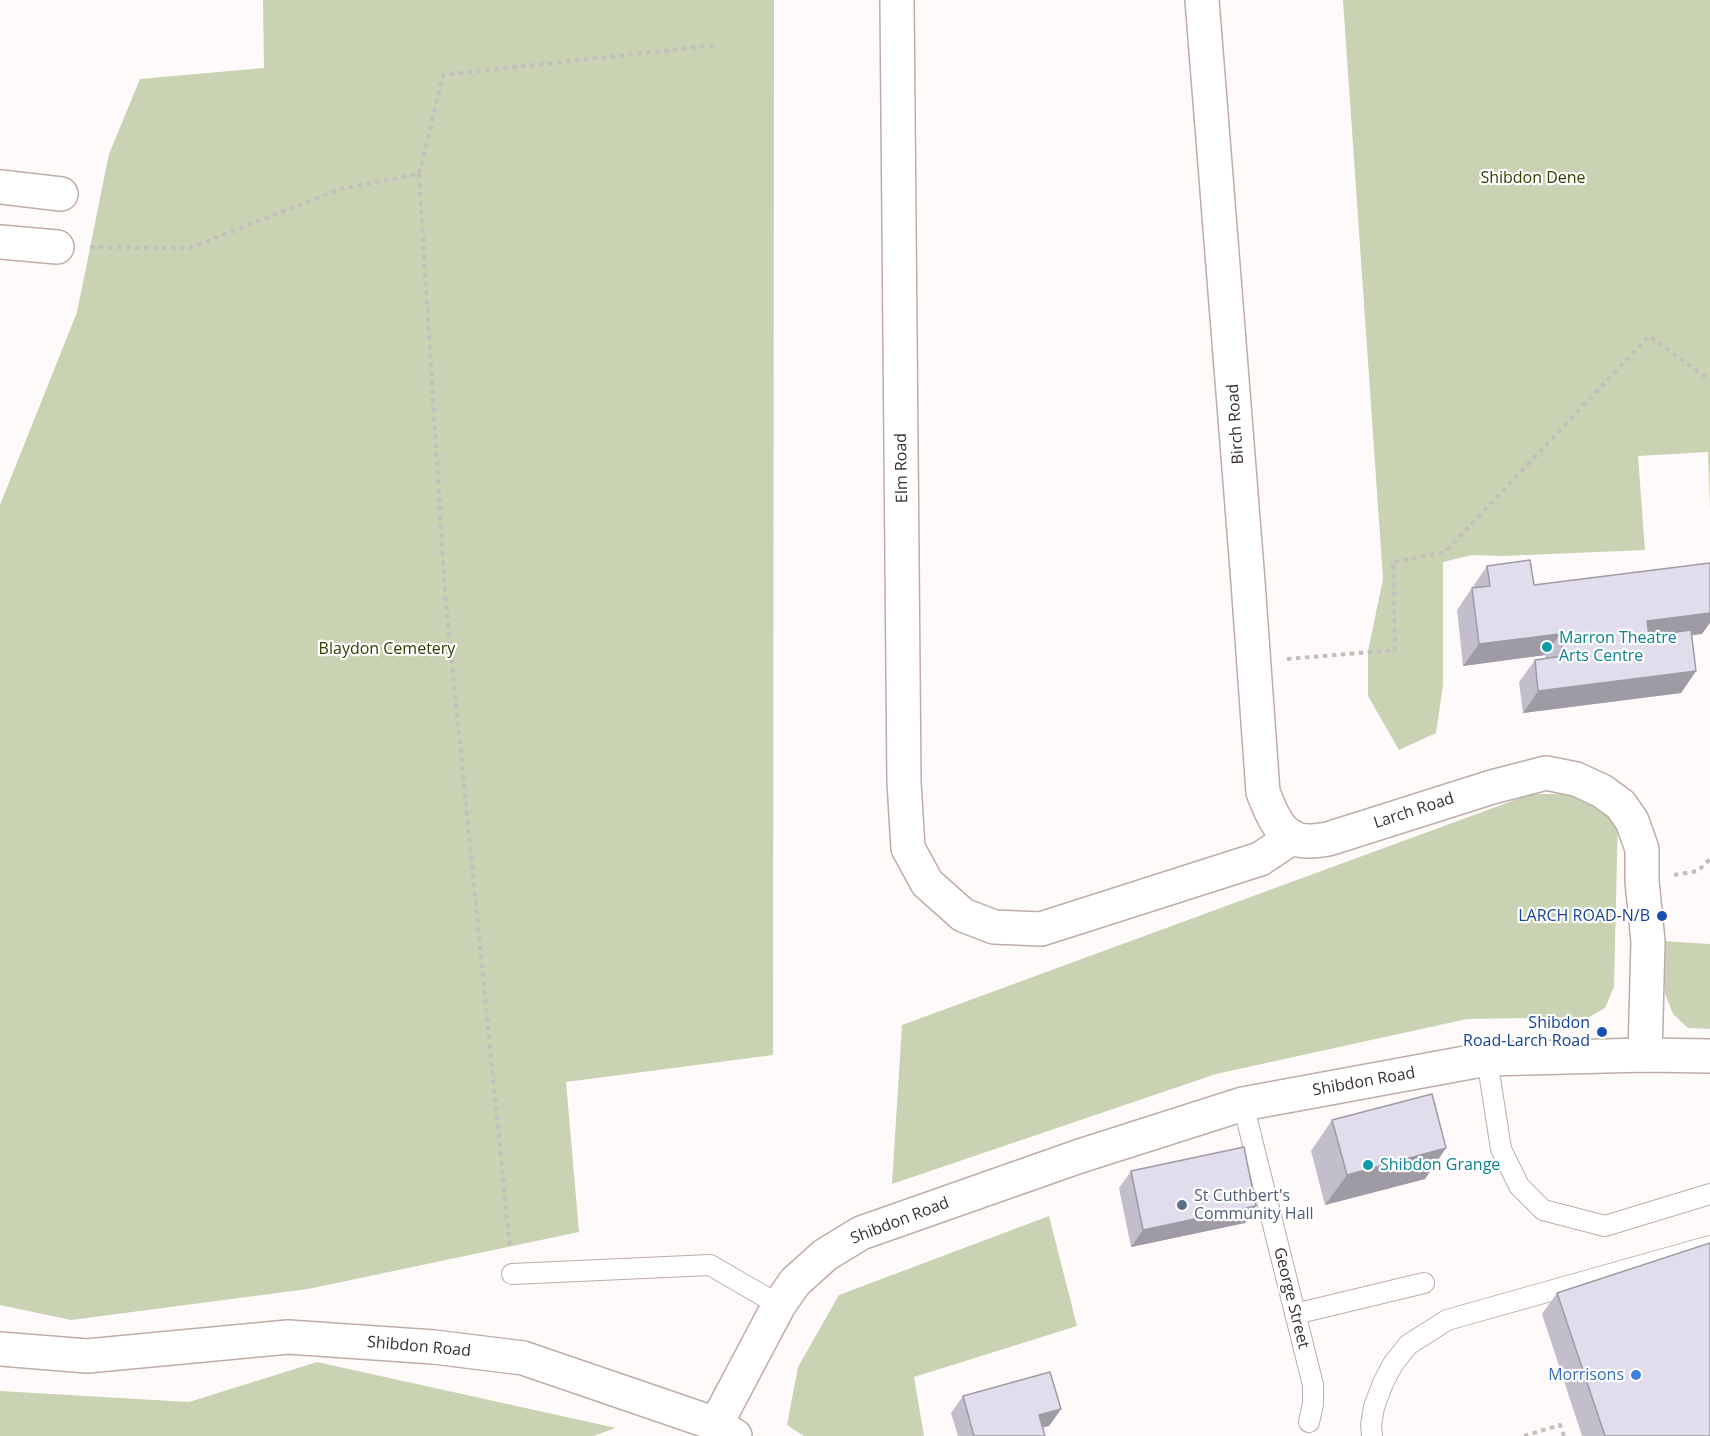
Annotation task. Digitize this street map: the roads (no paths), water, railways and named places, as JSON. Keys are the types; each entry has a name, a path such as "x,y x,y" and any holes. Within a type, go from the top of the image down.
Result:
{"street":[{"name":"Elm Road","path":"897,0 904,759 908,848 927,883 963,915 994,927 1041,929 1260,859 1293,837"},
{"name":"Birch Road","path":"1202,0 1263,792 1282,831 1293,837"},
{"path":"0,187 61,194"},
{"path":"0,242 57,247"},
{"name":"Larch Road","path":"1293,837 1307,842 1328,839 1492,787 1546,773 1576,779 1602,791 1621,805 1632,821 1642,849 1642,881 1648,941 1645,1055"},
{"name":"Shibdon Road","path":"0,1349 87,1356 288,1337 434,1347 523,1358 726,1430 779,1305 795,1282 825,1255 861,1233 1080,1156 1243,1104 1487,1059 1645,1055 1710,1056"}],"lane":[{"path":"1487,1059 1501,1149 1519,1186 1543,1210 1605,1226 1710,1194"},
{"name":"George Street","path":"1243,1104 1312,1385 1313,1404 1309,1422"},
{"path":"1372,1436 1374,1407 1393,1364 1407,1345 1446,1320 1710,1246"},
{"path":"512,1274 710,1265 779,1305"},
{"path":"1295,1314 1424,1283"}],"place":[{"name":"Marron Theatre Arts Centre","path":"1547,647"},
{"name":"LARCH ROAD-N/B","path":"1662,916"},
{"name":"Shibdon Road-Larch Road","path":"1602,1032"},
{"name":"Shibdon Grange","path":"1368,1165"},
{"name":"St Cuthbert's Community Hall","path":"1182,1205"},
{"name":"Morrisons","path":"1636,1375"}],"park label":[{"name":"Shibdon Dene","path":"1533,178"},
{"name":"Blaydon Cemetery","path":"387,649"}]}
